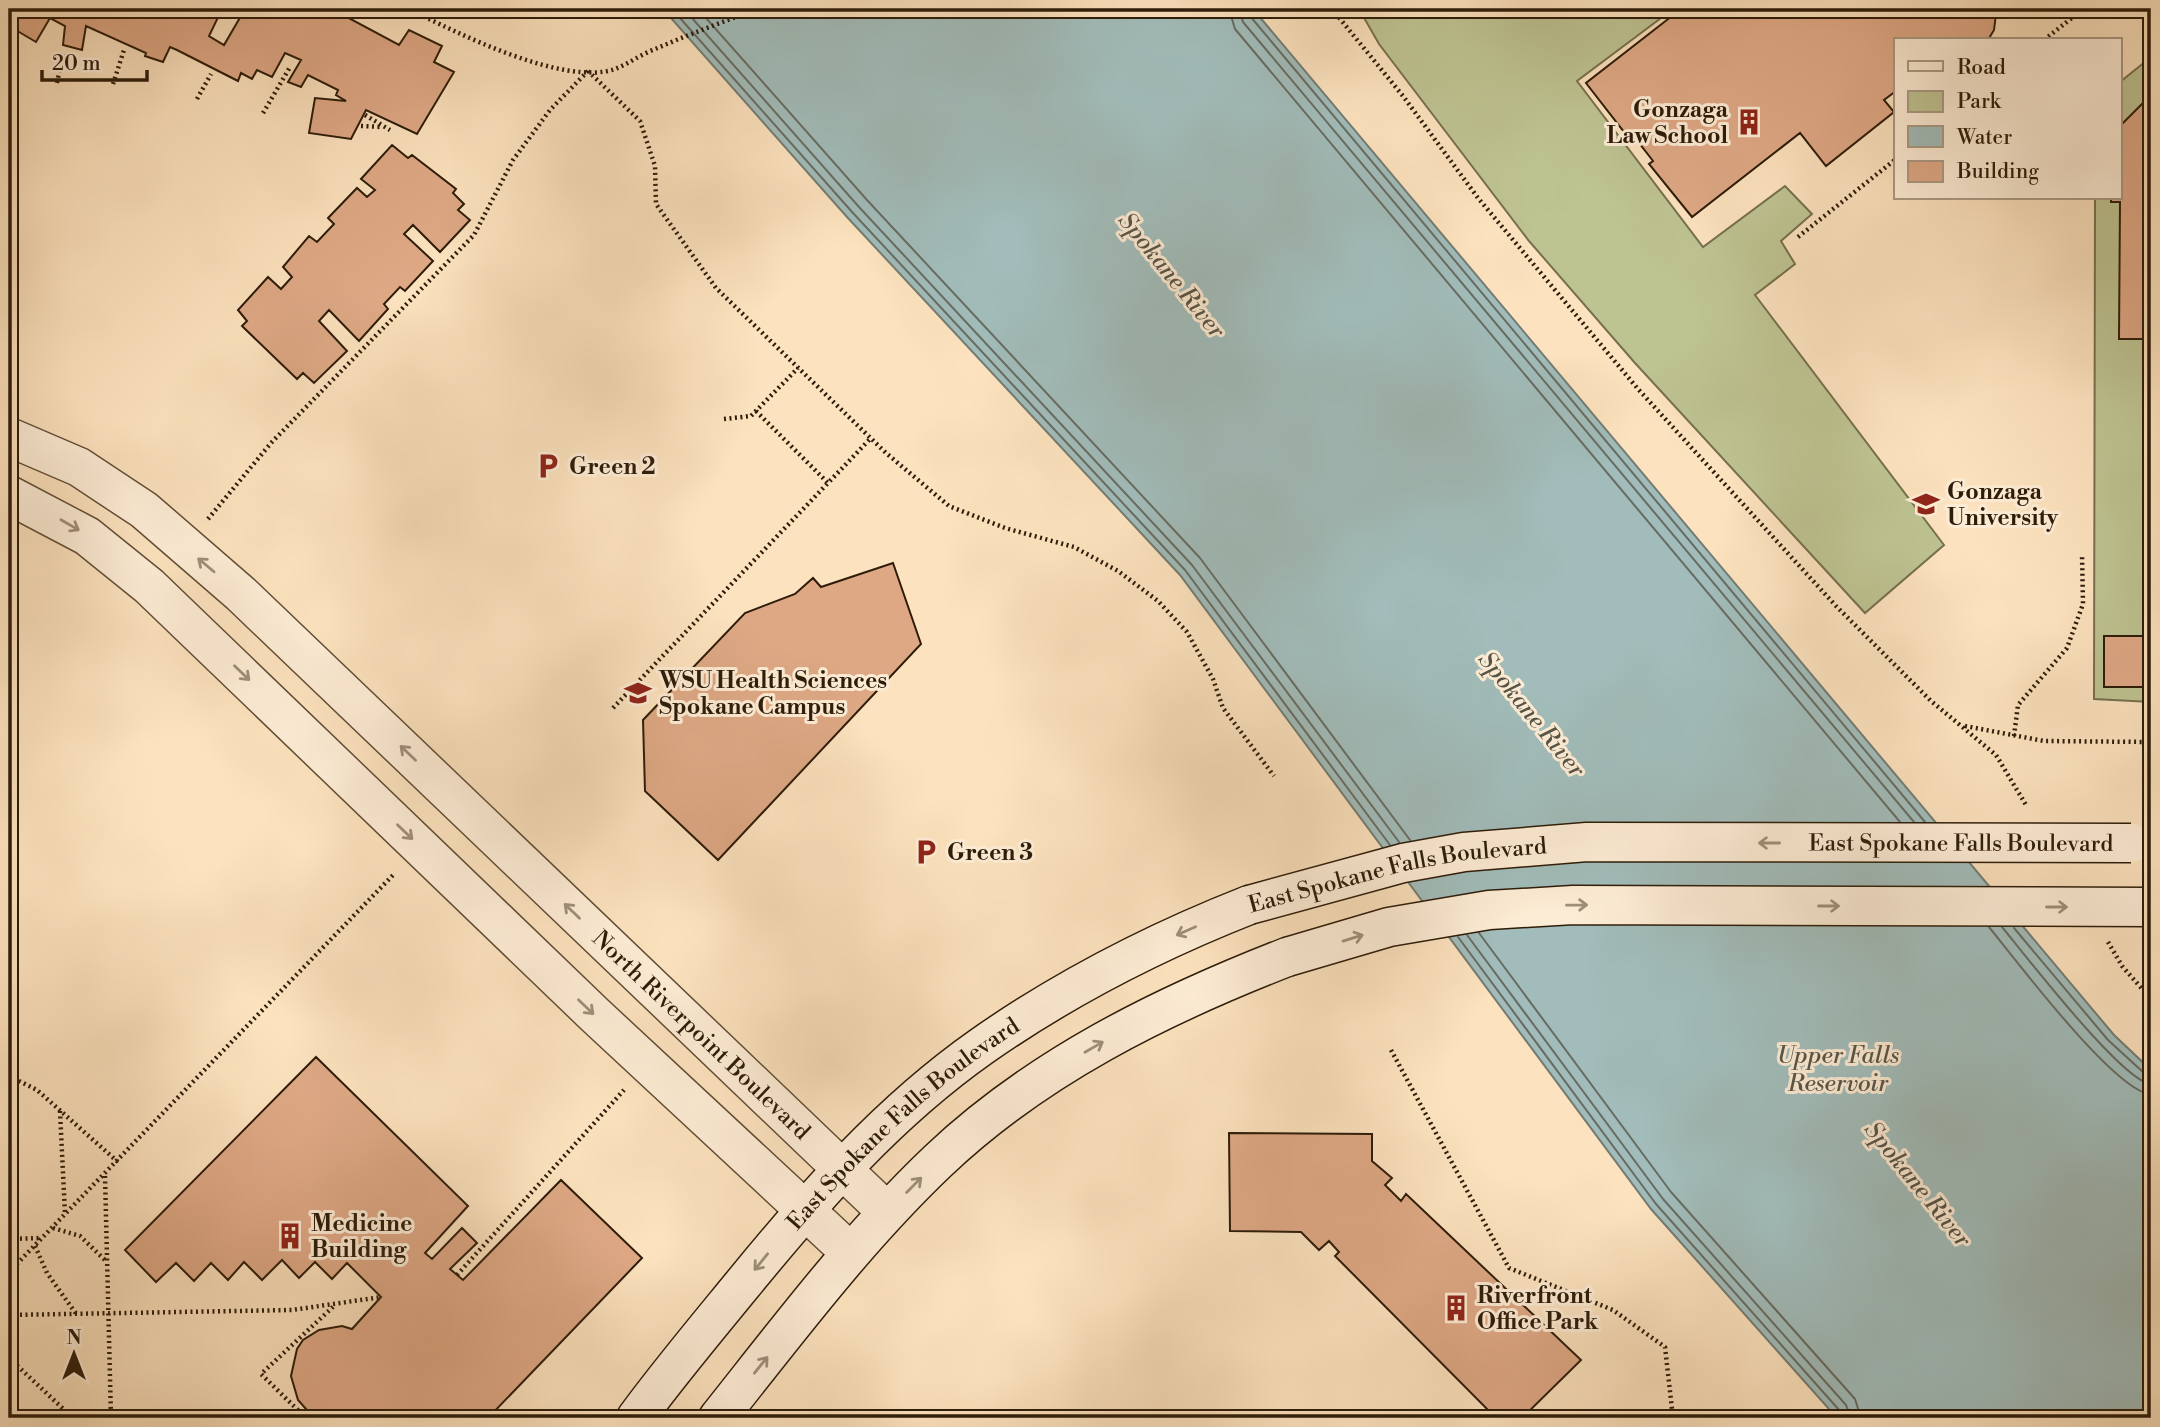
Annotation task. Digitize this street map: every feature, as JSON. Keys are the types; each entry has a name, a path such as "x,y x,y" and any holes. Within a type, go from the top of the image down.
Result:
{"main road":[{"name":"North Riverpoint Boulevard","path":"9,437 79,467 144,510 241,594 887,1212"},
{"path":"9,495 77,530 119,559 203,635 493,917 850,1252"},
{"path":"203,635 241,594"},
{"name":"East Spokane Falls Boulevard","path":"636,1418 804,1209 840,1169 900,1112 1001,1033 1088,979 1140,952 1249,905 1403,863 1527,845 1587,842 2141,844"},
{"path":"493,917 519,859"},
{"name":"East Spokane Falls Boulevard","path":"718,1418 850,1252 940,1159 994,1115 1068,1062 1156,1012 1287,957 1389,927 1489,910 1537,907 2151,907"}],"path":[{"path":"409,9 494,49 533,62 588,71 613,70 652,50 757,9"},
{"path":"1332,9 1403,96 1478,198 1638,389 1836,606 1960,725 1996,755 2027,808"},
{"path":"2046,38 2076,11 2084,9"},
{"path":"9,53 15,36"},
{"path":"113,84 124,50"},
{"path":"57,83 62,52"},
{"path":"263,113 290,67"},
{"path":"588,71 640,121 655,166 656,204 716,288 870,438 950,506 1005,528 1074,547 1118,571 1158,601 1187,632 1213,679 1223,708 1274,776"},
{"path":"208,519 271,443 474,235 513,160 550,110 588,71"},
{"path":"197,99 211,74"},
{"path":"365,115 390,130"},
{"path":"361,126 383,127"},
{"path":"1798,237 1894,161"},
{"path":"724,419 751,416 798,368"},
{"path":"756,411 828,483"},
{"path":"613,708 870,438"},
{"path":"2014,736 2018,705 2067,648 2083,604 2082,554"},
{"path":"1960,725 2044,741 2151,742"},
{"path":"9,1272 421,847"},
{"path":"2101,932 2122,966 2151,999"},
{"path":"1391,1050 1509,1268 1613,1310 1665,1348 1673,1418"},
{"path":"9,1076 37,1090 118,1162"},
{"path":"457,1275 625,1090"},
{"path":"60,1110 65,1215"},
{"path":"105,1175 111,1418"},
{"path":"53,1228 80,1236 108,1263"},
{"path":"9,1239 42,1238"},
{"path":"35,1246 47,1273 77,1315"},
{"path":"9,1315 292,1310 381,1297"},
{"path":"306,1418 261,1374 335,1304"},
{"path":"9,1357 73,1418"}],"green space":[{"path":"1359,9 1673,9 1577,81 1703,247 1785,186 1812,214 1781,241 1795,264 1755,295 1944,545 1865,613 1635,363 1529,241 1379,44"},
{"path":"2151,57 2151,702 2094,699 2095,200 2122,200 2122,80"}],"water":[{"name":"Upper Falls Reservoir","path":"663,9 1253,9 2114,1035 2151,1070 2151,1418 1837,1418 1651,1209 1180,575 847,217"}],"building":[{"path":"9,9 222,9 209,36 224,45 245,9 332,9 399,45 409,30 442,46 434,62 454,72 417,134 366,110 351,139 309,133 315,98 346,101 336,95 338,90 308,75 301,87 288,82 301,60 285,53 272,77 257,70 252,79 241,73 238,81 170,47 163,62 145,56 146,53 86,26 82,50 63,45 65,26 50,18 36,42 9,26"},
{"name":"Gonzaga Law School","path":"1681,9 2002,9 1996,14 1994,30 1989,38 1894,38 1894,92 1884,100 1894,112 1826,166 1800,133 1692,217 1649,164 1653,161 1632,134 1628,137 1586,83"},
{"path":"2151,95 2151,348 2148,348 2148,339 2119,339 2120,202 2111,200 2122,200 2122,124"},
{"path":"392,145 408,158 412,155 456,189 453,193 464,204 458,210 470,220 440,252 413,225 404,234 433,261 405,291 400,287 384,304 388,309 359,341 329,310 319,321 347,351 314,383 303,373 297,379 242,326 247,321 238,310 268,277 281,289 292,277 283,267 309,236 317,242 334,224 328,218 357,188 367,197 375,190 361,179"},
{"path":"893,563 921,644 718,860 645,791 643,720 745,613 795,594 813,578 821,587"},
{"path":"2104,636 2151,636 2151,687 2104,687"},
{"name":"Medicine Building","path":"316,1057 468,1206 425,1253 432,1259 462,1228 477,1243 450,1269 463,1280 561,1180 642,1258 488,1418 320,1418 306,1409 298,1400 291,1376 297,1349 303,1340 319,1330 342,1326 352,1329 381,1297 347,1263 332,1279 315,1262 299,1278 282,1260 262,1280 244,1262 228,1280 211,1263 194,1281 176,1263 156,1282 125,1250"},
{"name":"Riverfront Office Park","path":"1229,1133 1372,1134 1372,1161 1392,1178 1385,1185 1401,1201 1406,1194 1581,1360 1522,1418 1496,1418 1335,1256 1339,1252 1329,1241 1319,1250 1301,1232 1230,1231"}],"place":[{"name":"Gonzaga Law School","path":"1749,122"},
{"name":"Green 2","path":"548,466"},
{"name":"Gonzaga University","path":"1926,504"},
{"name":"WSU Health Sciences Spokane Campus","path":"638,693"},
{"name":"Green 3","path":"926,852"},
{"name":"Medicine Building","path":"290,1236"},
{"name":"Riverfront Office Park","path":"1456,1308"}],"water label":[{"name":"Spokane River","path":"1172,275"},
{"name":"Spokane River","path":"1532,714"},
{"name":"Spokane River","path":"1918,1184"}]}
